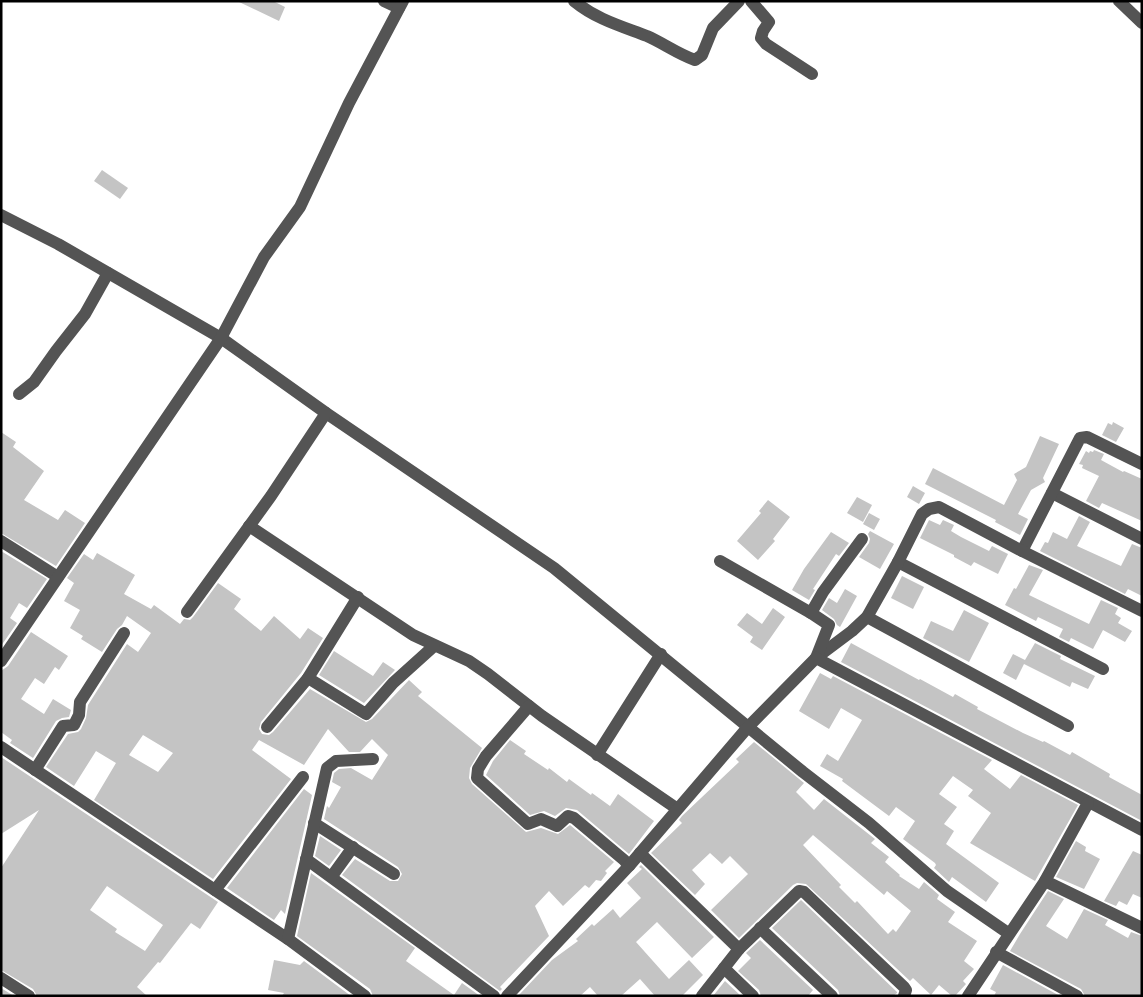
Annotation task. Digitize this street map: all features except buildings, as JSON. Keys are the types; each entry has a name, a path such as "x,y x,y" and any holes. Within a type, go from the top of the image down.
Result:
{"street":[{"path":"1,661 221,338 264,257 300,207 349,103 401,4 384,1"},
{"path":"574,1 586,12 647,37 695,60 702,55 713,28 739,1"},
{"path":"751,1 769,22 761,38 766,44 812,74"},
{"path":"1119,1 1142,23"},
{"path":"1,214 58,244 221,338 326,413 554,568 803,772 869,823 947,891 1008,933"},
{"path":"19,394 34,382 56,350 85,314 108,273"},
{"path":"187,612 249,526 326,413"},
{"path":"1022,551 1080,438 1087,437 1142,464"},
{"path":"1052,493 1142,539"},
{"path":"507,996 629,866 676,808 748,726 816,658 852,631 867,617 922,514 929,509 939,507 1142,611"},
{"path":"249,526 413,635 469,661 597,755 676,808"},
{"path":"811,614 824,592 862,539"},
{"path":"1,541 58,577"},
{"path":"720,561 829,625 816,658"},
{"path":"898,562 1103,669"},
{"path":"267,727 308,678 358,597"},
{"path":"867,617 1068,726"},
{"path":"35,770 64,726 74,725 79,715 78,706 80,702 124,633"},
{"path":"308,678 366,714 393,683 434,646"},
{"path":"597,755 661,654"},
{"path":"816,658 1142,830"},
{"path":"529,706 486,756 478,769 477,778 528,824 541,819 557,826 568,816 574,818 629,866"},
{"path":"1,747 288,939 365,996"},
{"path":"288,939 325,775 331,764 336,761 373,759"},
{"path":"215,890 303,777"},
{"path":"968,996 1044,881 1088,803"},
{"path":"314,823 394,874"},
{"path":"332,876 353,847"},
{"path":"640,853 739,948"},
{"path":"306,859 332,876 494,996"},
{"path":"1044,881 1142,928"},
{"path":"702,996 739,948 799,891 802,891 904,987 906,990 904,996"},
{"path":"760,928 832,996"},
{"path":"996,952 1077,996"},
{"path":"724,968 753,996"},
{"path":"1,978 29,996"}]}
